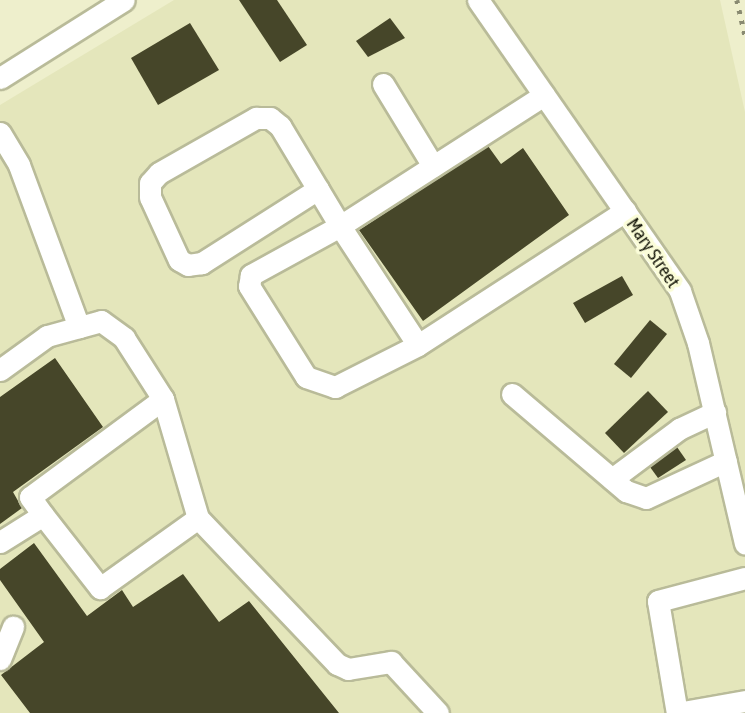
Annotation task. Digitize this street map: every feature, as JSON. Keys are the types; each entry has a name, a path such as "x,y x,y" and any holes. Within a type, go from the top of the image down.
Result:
{"street":[{"name":"Mary Street","path":"478,0 680,291 715,412 745,544"},
{"path":"0,78 118,1"},
{"path":"383,84 433,166"},
{"path":"544,95 341,226 251,275 249,286 306,377 335,387 418,345 625,211"},
{"path":"318,189 202,263 188,265 179,260 150,197 150,183 159,173 256,118 280,126 418,345"},
{"path":"0,133 19,165 79,327"},
{"path":"0,370 47,336 101,321 124,338 163,399 198,518 337,664 348,669 391,662 438,713"},
{"path":"512,394 612,479 646,498 726,461"},
{"path":"163,399 30,497 100,588 198,518"},
{"path":"612,479 679,429 715,412"},
{"path":"0,542 43,514"},
{"path":"745,578 658,601 677,713 745,701"},
{"path":"0,659 13,627"}],"shaded area":[{"path":"174,0 720,0 745,112 745,713 0,713 0,105"}],"building":[{"path":"239,0 277,0 307,45 280,62"},
{"path":"390,18 405,38 368,57 356,41"},
{"path":"190,23 219,70 158,105 131,58"},
{"path":"488,146 501,164 523,148 569,215 423,321 359,230"},
{"path":"622,276 633,295 585,323 573,303"},
{"path":"650,320 667,334 631,378 614,364"},
{"path":"55,358 103,427 13,492 22,508 0,524 0,397"},
{"path":"648,391 668,412 624,453 605,433"},
{"path":"677,447 686,460 658,478 650,467"},
{"path":"34,543 87,616 122,590 133,607 183,574 219,622 249,601 339,713 30,713 1,675 44,642 0,580 0,569"}],"railway":[{"path":"737,0 745,36"}]}
